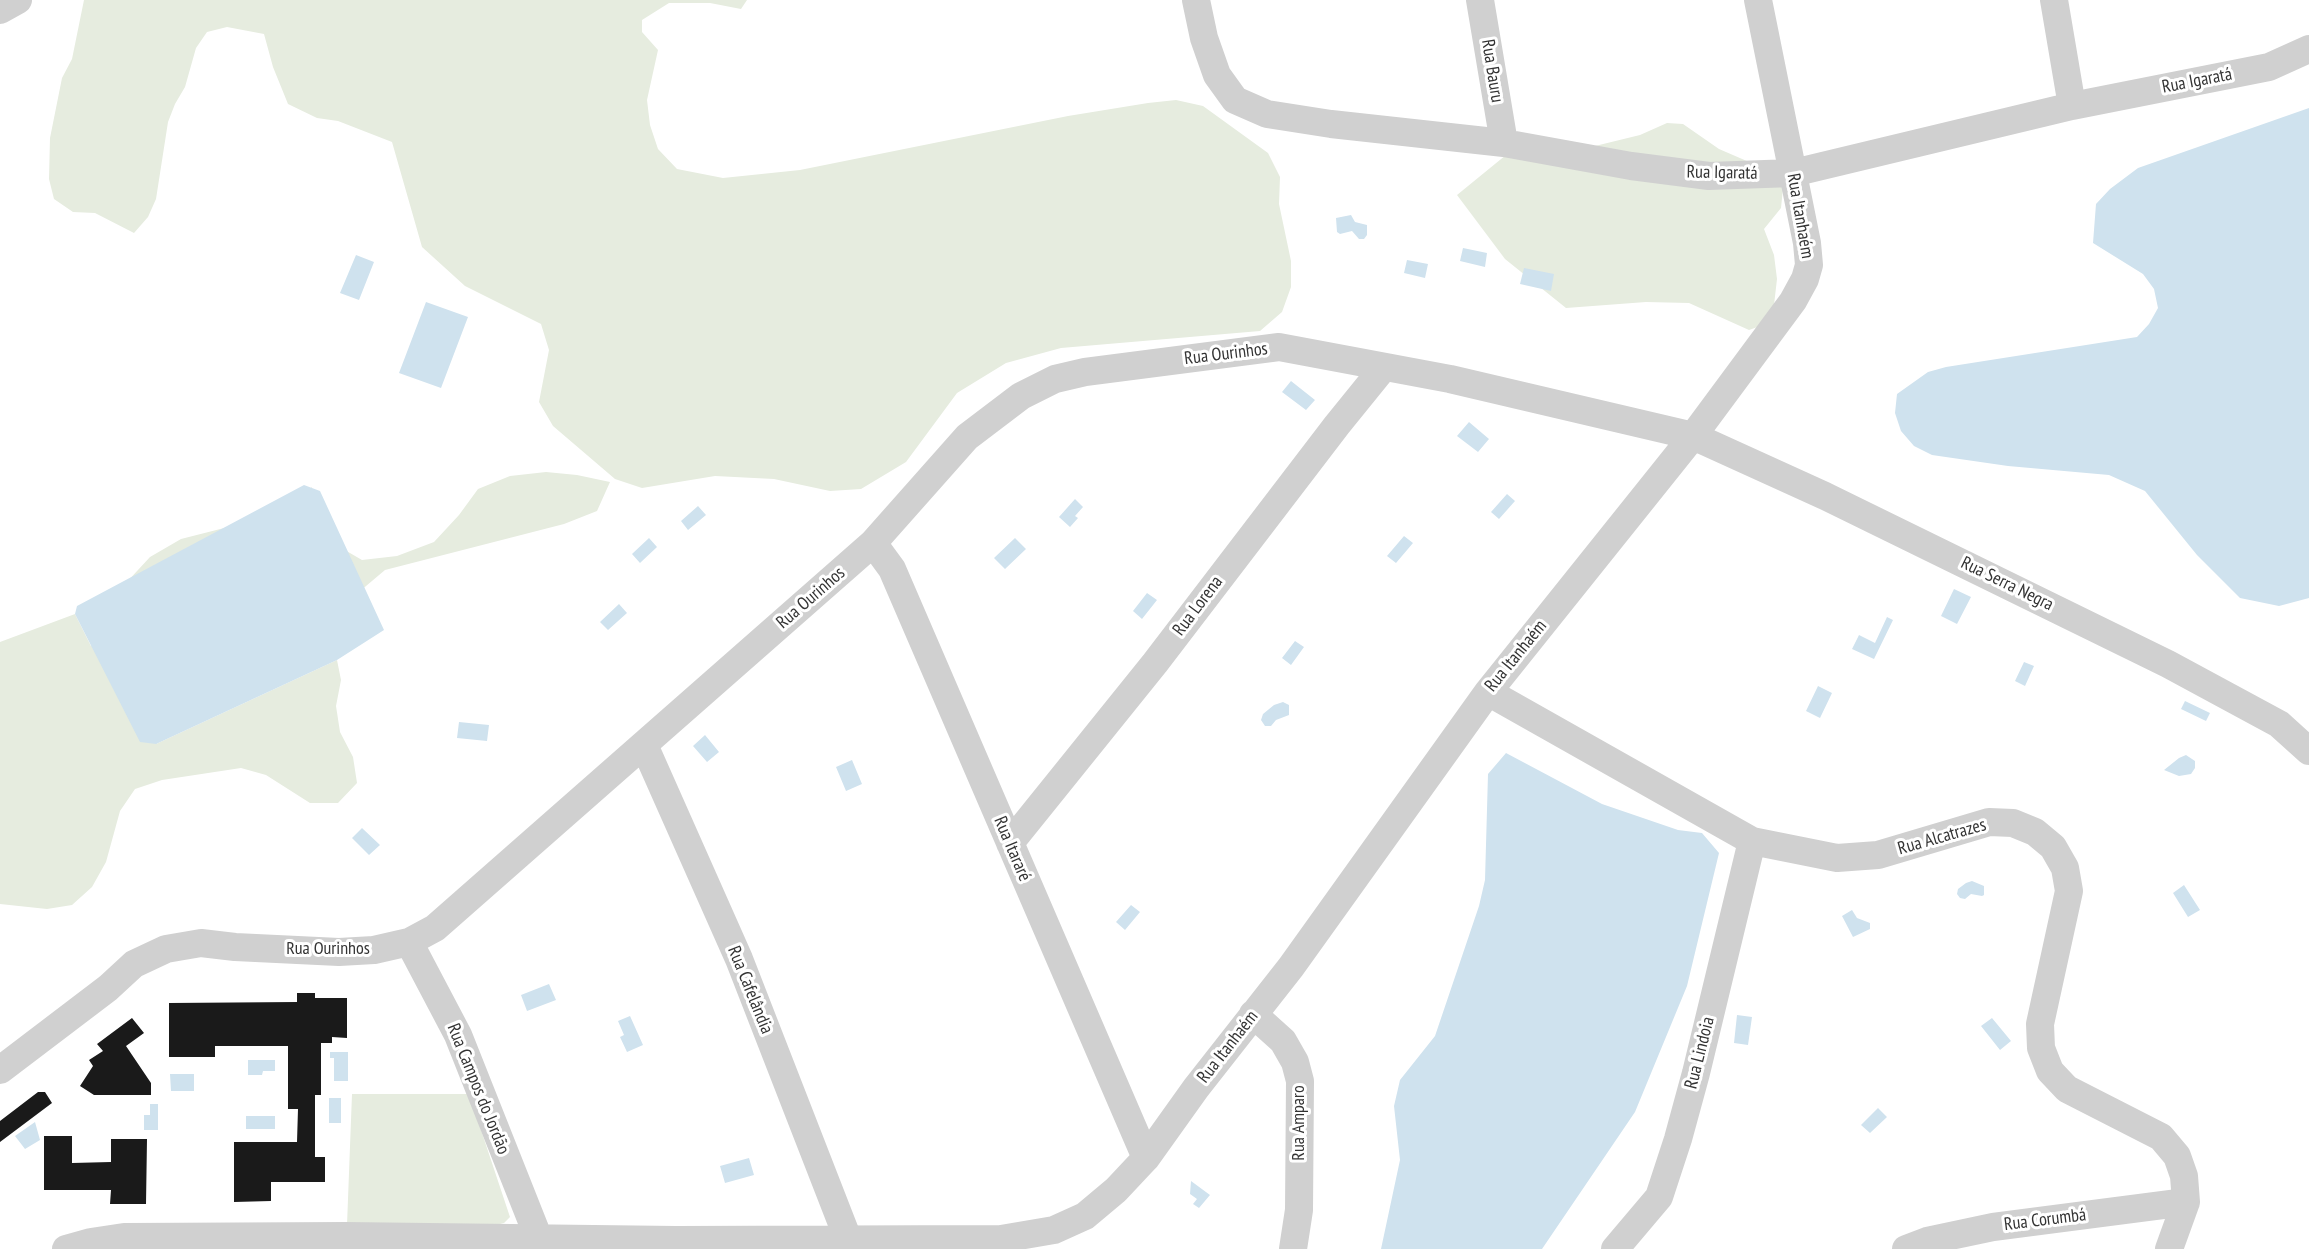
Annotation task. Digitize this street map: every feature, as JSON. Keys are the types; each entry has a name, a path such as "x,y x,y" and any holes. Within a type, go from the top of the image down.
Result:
{"street":[{"path":"0,10 18,0"},
{"name":"Rua Igaratá","path":"1196,0 1204,38 1217,75 1235,100 1267,114 1504,143 1631,166 1709,176 1793,173 2072,106 2269,67 2309,49"},
{"name":"Rua Bauru","path":"1480,0 1504,143"},
{"name":"Rua Itanhaém","path":"66,1249 124,1237 342,1243 539,1239 691,1244 848,1239 1050,1239 1085,1216 1116,1190 1146,1158 1196,1088 1298,957 1488,692 1693,436 1793,301 1805,279 1809,265 1758,0"},
{"path":"2054,0 2072,106"},
{"name":"Rua Ourinhos","path":"0,1070 108,988 134,964 166,949 201,943 339,952 374,951 410,942 435,928 873,543 968,437 1021,396 1055,379 1085,372 1278,347 1450,379 1693,436"},
{"name":"Rua Lorena","path":"1010,843 1155,663 1329,434 1384,367"},
{"name":"Rua Serra Negra","path":"1693,436 1825,496 2168,664 2279,724 2309,751"},
{"name":"Rua Itararé","path":"873,543 892,569 1146,1158"},
{"name":"Rua Alcatrazes","path":"1488,692 1752,841 1837,858 1878,855 1989,822 2013,823 2035,832 2053,847 2065,868 2069,891 2040,1024 2041,1048 2050,1071 2067,1089 2161,1137 2177,1156 2184,1176 2186,1202 2169,1249"},
{"name":"Rua Cafelândia","path":"644,745 739,959 848,1239"},
{"name":"Rua Lindoia","path":"1615,1249 1659,1197 1678,1140 1696,1073 1752,841"},
{"name":"Rua Campos do Jordão","path":"410,942 458,1035 539,1239"},
{"name":"Rua Amparo","path":"1253,1014 1283,1041 1295,1062 1300,1081 1299,1210 1293,1249"},
{"name":"Rua Corumbá","path":"1906,1249 1927,1240 1993,1227 2186,1202"}],"shaded area":[{"path":"84,0 747,0 741,9 710,3 669,3 642,20 642,32 658,50 647,100 650,125 658,149 677,169 723,178 800,170 1068,116 1148,103 1176,100 1203,106 1268,153 1280,177 1279,204 1291,261 1291,287 1282,312 1260,331 1061,348 1006,363 957,393 906,462 861,489 830,491 774,479 715,476 642,488 615,479 553,426 539,402 549,350 541,324 465,286 422,247 392,142 338,121 317,118 288,104 273,67 264,34 227,27 207,32 196,48 185,87 168,122 156,199 148,217 134,233 95,213 73,212 54,199 49,179 50,138 62,78 72,59"},
{"path":"1667,123 1683,124 1719,149 1770,171 1783,188 1781,208 1764,229 1774,255 1777,279 1774,305 1766,324 1749,330 1689,303 1646,302 1566,308 1505,259 1457,195 1517,146 1595,146 1640,135"},
{"path":"546,472 577,475 610,482 597,511 564,524 385,570 308,635 156,744 337,660 341,680 336,706 340,732 353,757 357,783 338,803 310,803 266,775 241,768 162,780 135,789 120,811 106,862 92,887 72,905 47,909 0,904 0,642 75,614 91,646 125,584 150,557 181,539 283,513 312,487 310,517 331,542 362,560 397,556 434,542 459,515 478,489 510,476"},
{"path":"352,1094 469,1094 510,1217 504,1223 488,1227 347,1225"}],"water":[{"path":"2309,108 2309,598 2279,606 2240,598 2197,555 2145,491 2109,475 2008,466 1932,455 1914,446 1901,431 1895,413 1897,394 1928,372 1946,367 2137,337 2149,324 2158,308 2154,289 2143,274 2093,243 2096,204 2110,189 2138,168"},
{"path":"1351,215 1355,222 1367,225 1367,235 1364,239 1359,239 1352,231 1340,234 1337,232 1336,218"},
{"path":"1463,248 1487,253 1485,267 1460,261"},
{"path":"356,255 374,262 359,300 340,293"},
{"path":"1407,260 1428,264 1425,278 1404,273"},
{"path":"1524,268 1554,274 1551,291 1520,284"},
{"path":"426,302 468,317 441,388 399,373"},
{"path":"1291,381 1315,400 1306,410 1282,392"},
{"path":"1469,422 1489,439 1478,452 1457,436"},
{"path":"304,485 320,491 384,630 337,660 156,744 140,742 75,614 77,606"},
{"path":"1507,494 1515,501 1499,519 1491,512"},
{"path":"1075,499 1083,507 1075,516 1078,518 1070,527 1059,517"},
{"path":"698,506 706,515 688,530 681,521"},
{"path":"1404,536 1413,543 1396,563 1387,556"},
{"path":"649,538 657,547 640,563 632,554"},
{"path":"1015,538 1026,549 1005,569 994,558"},
{"path":"1954,589 1971,597 1957,624 1941,616"},
{"path":"1147,593 1157,600 1142,619 1133,611"},
{"path":"619,604 627,613 608,630 600,622"},
{"path":"1887,617 1893,620 1874,659 1852,649 1859,635 1875,643"},
{"path":"1295,641 1304,647 1291,665 1282,658"},
{"path":"2024,662 2034,666 2025,686 2015,681"},
{"path":"1818,686 1832,693 1820,718 1806,711"},
{"path":"2185,701 2210,713 2206,721 2181,709"},
{"path":"1283,702 1289,705 1289,715 1276,720 1271,726 1265,726 1261,720 1263,714 1274,705"},
{"path":"459,722 489,725 487,741 457,738"},
{"path":"705,735 719,752 707,762 693,746"},
{"path":"1506,753 1602,804 1678,830 1702,833 1719,853 1687,986 1635,1112 1542,1249 1381,1249 1400,1160 1394,1106 1400,1080 1435,1036 1479,906 1485,880 1488,774"},
{"path":"2186,755 2195,761 2195,768 2191,774 2179,776 2164,770 2179,758"},
{"path":"852,760 862,784 846,791 836,767"},
{"path":"362,828 380,845 369,855 352,838"},
{"path":"1972,881 1984,886 1984,895 1971,894 1965,899 1960,898 1957,894 1958,889"},
{"path":"2184,885 2200,910 2188,917 2173,893"},
{"path":"1131,905 1140,912 1125,930 1116,922"},
{"path":"1852,910 1857,918 1870,923 1870,929 1853,937 1842,916"},
{"path":"549,984 556,1000 527,1011 521,995"},
{"path":"1737,1015 1752,1017 1748,1045 1734,1043"},
{"path":"630,1016 643,1045 627,1052 620,1037 624,1035 618,1021"},
{"path":"1992,1018 2011,1041 2000,1050 1981,1026"},
{"path":"330,1052 348,1052 348,1081 334,1081 334,1058 330,1058"},
{"path":"248,1060 275,1060 275,1071 263,1071 262,1075 248,1075"},
{"path":"170,1074 194,1074 194,1091 171,1091"},
{"path":"329,1098 341,1098 341,1123 329,1123"},
{"path":"150,1104 158,1104 158,1130 144,1130 144,1115 150,1115"},
{"path":"1878,1108 1887,1117 1870,1133 1861,1125"},
{"path":"246,1116 275,1116 275,1129 246,1129"},
{"path":"35,1122 40,1140 25,1149 15,1136"},
{"path":"749,1158 754,1175 725,1183 720,1166"},
{"path":"1191,1181 1210,1195 1199,1208 1193,1204 1197,1199 1190,1194"}],"building":[{"path":"297,993 315,993 315,998 347,998 347,1038 332,1037 332,1043 321,1043 321,1095 315,1095 315,1157 325,1157 325,1182 271,1182 271,1201 234,1202 234,1142 297,1142 298,1109 288,1109 288,1046 215,1046 215,1057 169,1057 169,1003 297,1002"},
{"path":"132,1018 144,1033 126,1046 151,1083 151,1095 94,1095 80,1086 93,1066 89,1060 103,1051 97,1044"},
{"path":"38,1092 45,1092 52,1103 0,1142 0,1121"},
{"path":"44,1136 72,1136 72,1163 111,1162 111,1139 147,1139 146,1204 110,1204 111,1190 44,1190"}]}
